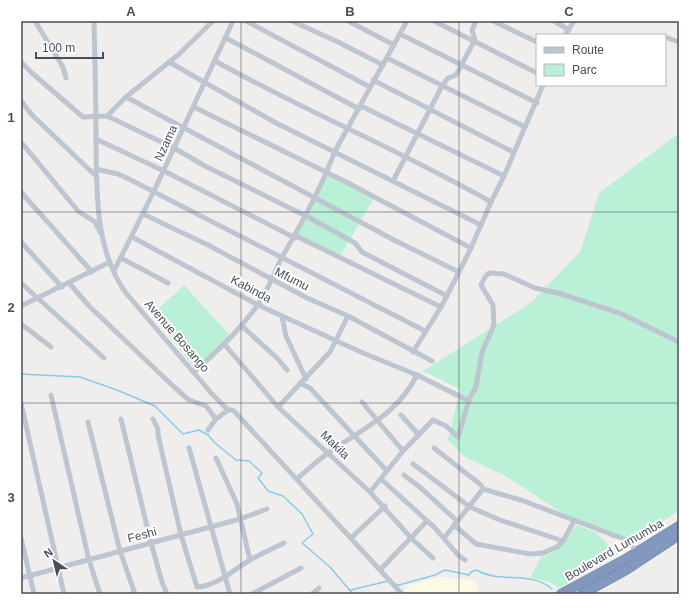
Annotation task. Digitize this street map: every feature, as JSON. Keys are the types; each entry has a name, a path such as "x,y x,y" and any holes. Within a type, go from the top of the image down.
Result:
{"highway":[{"name":"Boulevard Lumumba","path":"561,594 679,526"},
{"name":"Boulevard Lumumba","path":"582,594 632,566 679,535"}],"street":[{"name":"Avenue Bosango","path":"94,21 96,169 102,238 114,271 126,293 194,372 228,410 233,410 402,594"},
{"path":"21,62 44,84 83,116 96,118 107,116 126,97 169,62 213,21"},
{"name":"Nzama","path":"114,271 164,171 233,21"},
{"path":"246,21 370,87"},
{"path":"292,21 383,65"},
{"path":"348,21 394,45"},
{"path":"434,21 475,40 536,72"},
{"path":"393,181 442,86 448,78 456,75 461,63 475,40 472,30 476,21"},
{"path":"493,21 536,42"},
{"path":"554,21 569,30"},
{"path":"567,34 574,21"},
{"path":"36,22 62,67 66,78"},
{"path":"194,372 225,345 258,305 306,216 326,173 334,151 360,107 372,80 387,58 400,34 404,22"},
{"path":"400,34 461,63 536,103"},
{"path":"666,37 679,42"},
{"path":"226,38 360,107 418,133 504,176"},
{"path":"387,58 525,127"},
{"path":"215,61 252,82 405,157 491,202"},
{"path":"169,62 204,84 276,123 481,225"},
{"path":"372,80 514,152"},
{"path":"413,352 441,307 471,248 544,86"},
{"path":"126,97 315,196 394,240 459,272"},
{"path":"21,101 32,115 97,177"},
{"path":"194,107 362,190 471,248"},
{"path":"107,116 174,148 205,166 306,216 355,243 359,250 367,255 446,296"},
{"path":"96,139 441,307"},
{"path":"21,142 78,210 95,222 102,238"},
{"path":"96,169 118,174 154,191 425,331"},
{"path":"21,192 92,272"},
{"name":"Mfumu","path":"143,214 208,245 307,298 348,316 432,361"},
{"name":"Kabinda","path":"132,237 258,305 363,353 417,375 469,401"},
{"path":"21,242 62,286"},
{"path":"121,258 168,283"},
{"path":"21,306 110,262"},
{"path":"370,492 403,451 433,420 446,426 458,437 469,401 476,387 482,352 494,325 493,305 481,285 489,273 504,274 534,288 558,293 622,314 679,342"},
{"path":"21,283 104,358"},
{"path":"69,283 89,306 189,400 206,406 216,419"},
{"path":"282,316 286,336 306,379"},
{"path":"278,407 330,352 348,316"},
{"path":"21,324 51,347"},
{"path":"242,326 278,359 287,370"},
{"name":"Makila","path":"225,345 278,407 385,506 412,539 433,558"},
{"path":"297,479 328,454 378,422 394,408 409,391 417,375"},
{"path":"300,383 310,388 386,471"},
{"path":"51,396 89,560 100,594"},
{"path":"362,402 403,451"},
{"path":"21,403 64,594"},
{"path":"208,430 216,419 228,410"},
{"path":"401,415 419,435"},
{"path":"153,419 158,429 181,535 197,587 207,585 226,576 250,560 284,543"},
{"path":"121,420 151,543 167,594"},
{"path":"88,422 120,551 135,594"},
{"path":"189,448 230,594"},
{"path":"434,448 481,485 483,489 521,500 629,541 636,552"},
{"path":"216,458 238,504 250,560"},
{"path":"413,464 470,507 500,520 563,541"},
{"path":"404,475 422,489 476,544 530,554 542,553 557,547 563,541 574,521"},
{"path":"380,479 427,521 465,560"},
{"path":"444,538 483,489"},
{"path":"351,538 385,506"},
{"name":"Feshi","path":"21,578 240,519 267,509"},
{"path":"380,570 412,539 427,521"},
{"path":"21,538 34,594"},
{"path":"252,594 301,568"},
{"path":"312,594 319,588"}],"shaded area":[{"path":"616,539 627,540 634,547 620,556 613,546"},
{"path":"438,577 474,580 479,589 475,594 406,594 404,592 409,585"}],"green space":[{"path":"679,133 679,510 635,541 576,522 504,475 465,457 448,440 460,389 423,371 532,302 580,252 599,193"},
{"path":"328,175 374,198 339,258 294,235"},
{"path":"184,285 231,337 195,369 153,314"},
{"path":"577,525 595,532 618,554 559,588 550,582 530,578 541,557 554,552"}],"waterway":[{"path":"21,374 80,377 117,390 155,406 183,434 199,430 208,435 215,443 236,460 249,461 262,473 258,478 268,491 283,496 302,514 313,534 302,543 330,567 353,594"},
{"path":"395,584 399,585 435,575 445,570 469,575 471,572 477,570 495,576 535,580 544,583 552,589"},
{"path":"351,590 388,581"}]}
